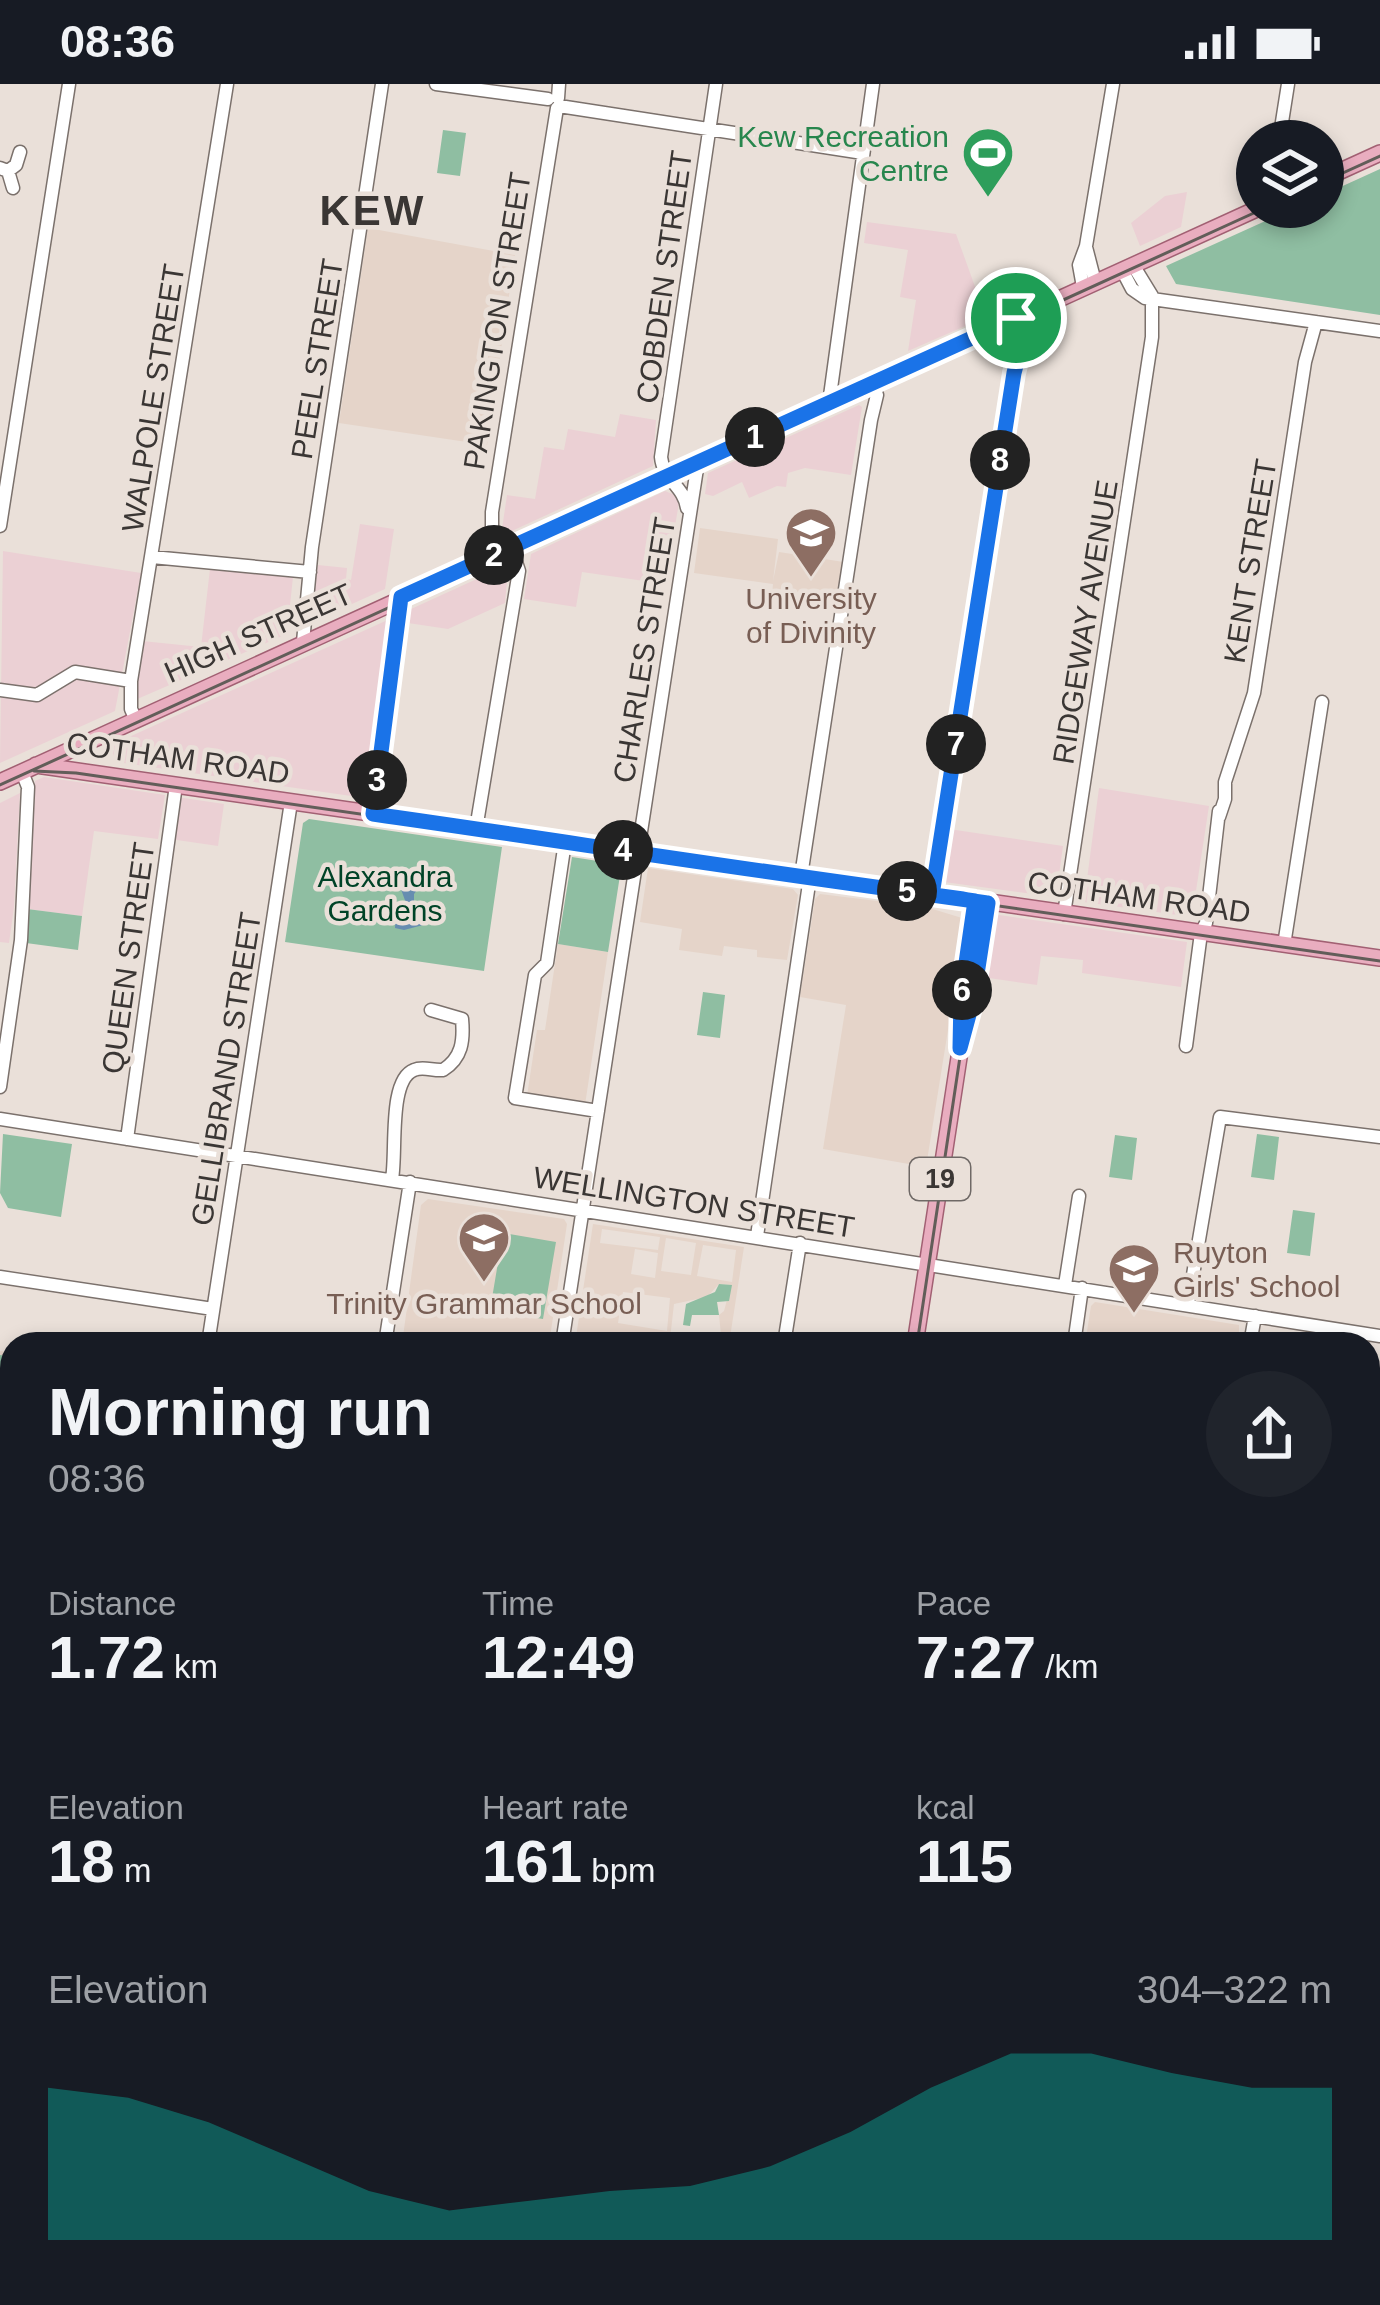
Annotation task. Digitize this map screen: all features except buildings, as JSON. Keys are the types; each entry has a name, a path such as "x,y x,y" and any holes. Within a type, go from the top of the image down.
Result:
{"main road":[{"path":"1344,169 1380,153"},
{"name":"HIGH STREET","path":"0,782 1236,218"},
{"name":"COTHAM ROAD","path":"29,768 176,785 1380,958"},
{"name":"19","path":"917,1332 960,1048 973,1000 981,902"}],"street":[{"path":"0,526 69,84"},
{"name":"WALPOLE STREET","path":"135,718 130,707 131,681 227,84"},
{"name":"PEEL STREET","path":"303,642 310,566 382,84"},
{"path":"436,84 554,99 863,153"},
{"name":"COBDEN STREET","path":"667,477 662,457 716,84"},
{"path":"835,400 835,362 873,84"},
{"path":"1089,285 1079,265 1113,84"},
{"path":"1282,120 1288,84"},
{"name":"PAKINGTON STREET","path":"476,829 519,571 485,538 554,99"},
{"path":"13,188 4,169 16,165 20,152"},
{"path":"1127,268 1138,295 1380,331"},
{"name":"RIDGEWAY AVENUE","path":"1064,914 1158,296"},
{"path":"932,895 1017,354 1030,312"},
{"name":"KENT STREET","path":"1186,1046 1219,817 1230,765 1254,694 1311,321"},
{"path":"1008,322 1017,354"},
{"path":"754,1235 878,395 866,386"},
{"name":"CHARLES STREET","path":"564,1332 698,462"},
{"path":"667,477 683,491 689,520"},
{"path":"152,557 310,566"},
{"path":"373,814 401,597"},
{"path":"0,690 38,695 75,672 131,681"},
{"path":"1284,945 1322,702"},
{"path":"0,1087 20,955 29,768"},
{"name":"QUEEN STREET","path":"127,1138 176,785"},
{"name":"GELLIBRAND STREET","path":"210,1332 291,802"},
{"path":"565,842 547,963 535,974 515,1098 598,1111"},
{"path":"392,1179 398,1088 410,1071 422,1067 443,1070 453,1064 464,1036 462,1019 431,1010"},
{"path":"1188,1304 1220,1117 1380,1137"},
{"name":"WELLINGTON STREET","path":"0,1119 1355,1332"},
{"path":"387,1332 410,1182"},
{"path":"1065,1286 1079,1196"},
{"path":"786,1332 800,1243"},
{"path":"0,1276 213,1310"},
{"path":"1076,1332 1082,1288"},
{"path":"1252,1332 1255,1316"}],"shaded area":[{"path":"1187,192 1181,227 1140,246 1131,223 1165,196"},
{"path":"867,222 956,234 986,317 908,351 916,300 900,297 908,250 864,243"},
{"path":"368,228 515,255 487,445 339,423"},
{"path":"859,405 851,475 805,468 788,473 786,487 749,498 742,482 713,496 705,494 708,473"},
{"path":"620,414 656,420 653,466 501,536 507,495 535,499 544,447 564,450 568,429 615,437"},
{"path":"665,491 680,497 665,584 582,572 576,607 524,599 531,554"},
{"path":"360,524 394,529 385,589 310,623 318,565 347,568 346,579 351,580"},
{"path":"700,528 778,539 773,581 779,552 850,563 843,607 772,595 773,584 694,573"},
{"path":"3,551 141,573 115,711 0,763"},
{"path":"211,560 294,567 287,634 135,700 142,641 201,647"},
{"path":"503,567 508,570 505,603 448,629 408,623 411,609"},
{"path":"392,618 365,798 117,762 109,746"},
{"path":"44,777 165,795 158,839 94,831 82,916 27,909 35,781"},
{"path":"1099,788 1209,806 1192,917 1084,902"},
{"path":"20,793 9,943 0,942 0,803"},
{"path":"177,797 224,804 218,846 170,839"},
{"path":"949,829 1063,846 1056,897 944,882"},
{"path":"648,868 793,889 798,895 787,960 724,946 722,956 679,950 682,929 640,922"},
{"path":"820,894 926,907 962,918 965,924 926,1167 823,1149 846,1005 800,997 815,899"},
{"path":"992,914 1187,942 1181,987 1082,973 1083,960 1041,956 1037,985 982,977"},
{"path":"558,944 608,952 585,1105 527,1096 537,1030 545,1030"},
{"name":"Trinity Grammar School","path":"428,1199 564,1219 551,1332 404,1332 421,1205"},
{"name":"Trinity Grammar School","path":"593,1224 744,1247 731,1332 721,1332 719,1315 731,1285 719,1284 707,1297 674,1304 671,1332 577,1332","holes":["602,1229 660,1237 658,1250 600,1243","666,1238 696,1243 691,1275 661,1271","703,1245 736,1250 732,1282 697,1276","635,1249 658,1253 655,1278 631,1274","623,1292 670,1298 667,1331 618,1323"]},
{"path":"1095,1302 1239,1325 1239,1332 1087,1332"}],"green space":[{"path":"443,130 466,133 460,176 437,173"},
{"path":"1380,169 1380,315 1176,284 1166,266 1250,228 1344,228 1344,185"},
{"name":"Alexandra Gardens","path":"309,819 502,847 484,971 285,942 303,823"},
{"path":"572,857 617,864 621,869 608,952 558,944"},
{"path":"27,909 82,916 78,950 26,943"},
{"path":"703,992 725,995 720,1038 697,1035"},
{"path":"3,1134 72,1144 61,1217 8,1208 0,1193"},
{"path":"1257,1134 1279,1137 1274,1180 1251,1177"},
{"path":"1115,1135 1137,1138 1132,1180 1109,1177"},
{"path":"1293,1210 1315,1213 1310,1256 1287,1253"},
{"path":"503,1233 556,1242 543,1319 490,1310"},
{"path":"719,1284 732,1285 729,1301 717,1302 719,1315 692,1315 690,1326 683,1325 686,1304 715,1292"}],"water":[{"path":"417,878 421,885 414,902 425,907 427,924 395,928 396,914 406,903 398,881"}],"tram line":[{"path":"1344,172 1380,156"},
{"path":"0,785 1236,221"},
{"path":"34,771 76,773 1380,961"},
{"path":"919,1332 979,930 977,912 963,898"}],"place":[{"name":"Kew Recreation Centre","path":"988,199"},
{"name":"University of Divinity","path":"811,579"},
{"name":"Trinity Grammar School","path":"484,1284"},
{"name":"Ruyton Girls' School","path":"1134,1315"}],"district":[{"name":"KEW","path":"373,210"}],"route":[{"path":"1016,318 401,597 373,814 932,895 963,899 988,903 973,1000 960,1048 961,997 975,901 932,895 1017,354 1030,312 1016,318"}]}
